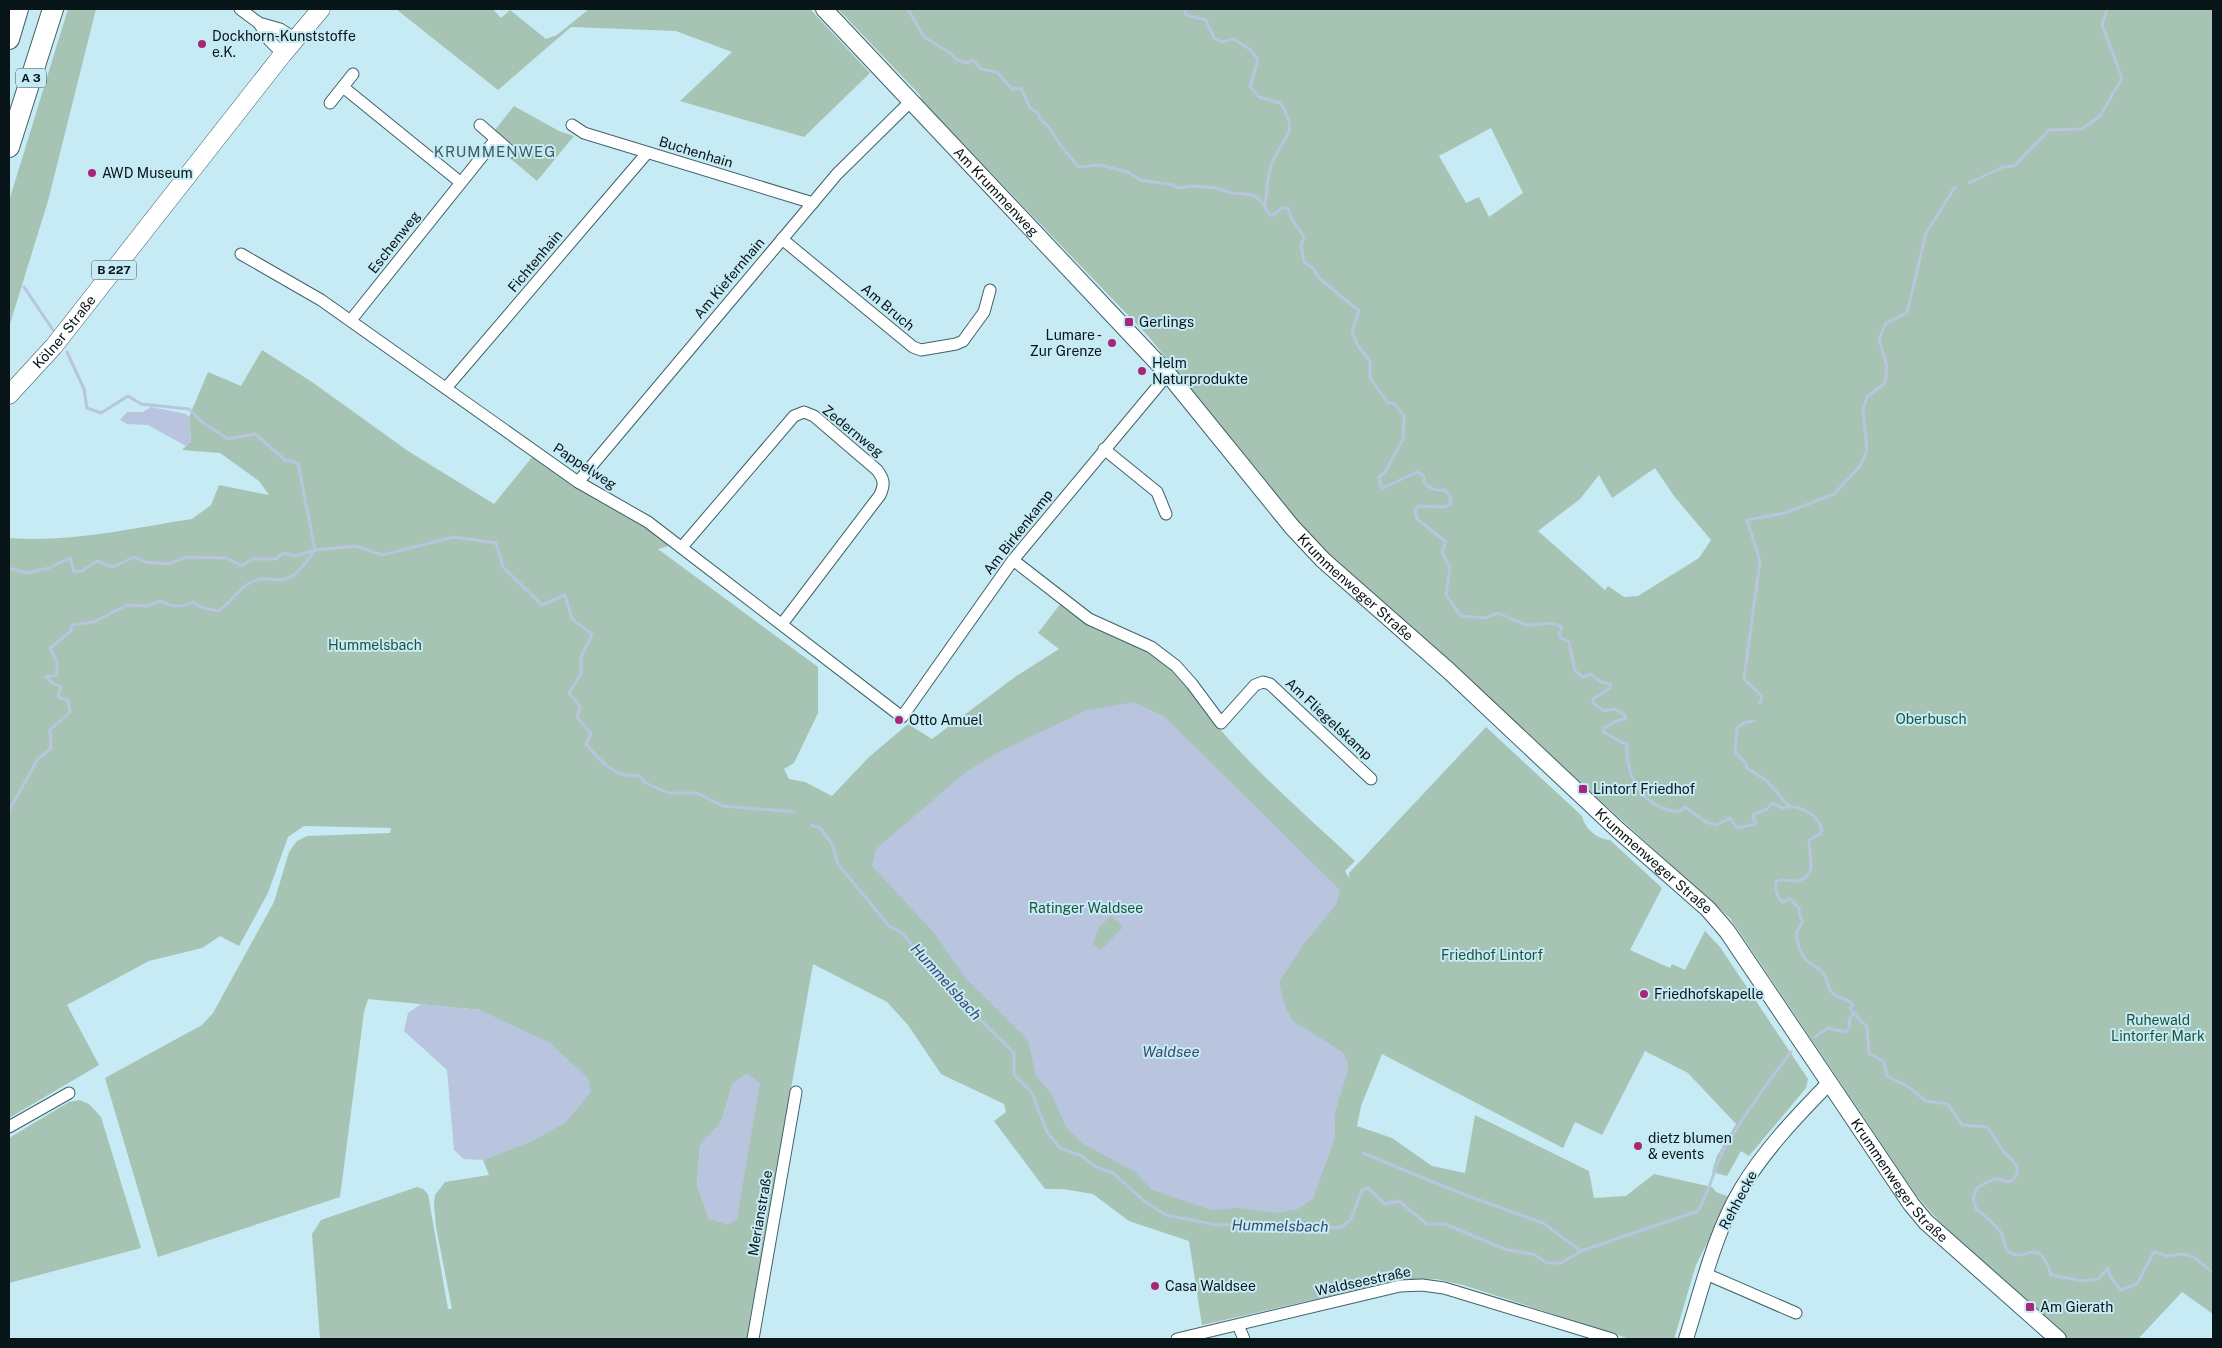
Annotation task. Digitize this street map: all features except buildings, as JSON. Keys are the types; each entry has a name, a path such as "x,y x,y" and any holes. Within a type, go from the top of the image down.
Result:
{"highway":[{"path":"9,39 18,9"},
{"name":"A 3","path":"9,147 53,9"}],"main road":[{"name":"Kölner Straße","path":"9,395 54,346 283,54 321,9"},
{"name":"Am Krummenweg","path":"824,9 1168,374"},
{"name":"Krummenweger Straße","path":"1168,374 1292,527 1323,560 1449,671 1618,830 1708,909 1727,931 1829,1083 1926,1222 2058,1339"}],"street":[{"path":"240,9 260,23 280,29 296,39"},
{"path":"260,23 269,40 283,54"},
{"path":"330,103 353,74"},
{"path":"343,87 460,182"},
{"name":"Am Kiefernhain","path":"578,482 837,174 911,101"},
{"name":"Buchenhain","path":"572,125 584,133 813,203"},
{"path":"480,126 511,152"},
{"name":"Eschenweg","path":"351,320 496,139"},
{"name":"Fichtenhain","path":"446,388 647,152"},
{"name":"Am Bruch","path":"782,239 913,347 921,350 964,341 984,312 990,290"},
{"name":"Pappelweg","path":"241,254 321,300 578,482 648,522 902,717"},
{"name":"Am Birkenkamp","path":"902,717 1013,560 1168,374"},
{"name":"Zedernweg","path":"682,547 794,416 804,412 814,416 877,470 884,480 883,488 880,495 782,624"},
{"path":"1104,449 1157,492 1166,514"},
{"name":"Am Fliegelskamp","path":"1013,560 1089,619 1151,648 1176,666 1221,723 1255,685 1262,682 1270,684 1371,779"},
{"name":"Rehhecke","path":"1686,1339 1723,1226 1740,1190 1762,1157 1788,1125 1829,1083"},
{"name":"Merianstraße","path":"753,1339 796,1092"},
{"path":"9,1127 70,1093"},
{"path":"1706,1274 1796,1313"},
{"name":"Waldseestraße","path":"1177,1339 1400,1286 1422,1285 1444,1288 1612,1339"},
{"path":"1238,1325 1244,1339"}],"green space":[{"path":"68,9 96,9 48,201 9,327 9,201"},
{"path":"396,9 493,9 501,18 510,10 546,39 557,35 589,9 810,9 870,73 804,137 680,101 732,52 676,31 571,27 498,90"},
{"name":"Oberbusch","path":"838,9 2213,9 2213,1314 2182,1292 2138,1339 2069,1339 1951,1235 1916,1195 1730,918 1334,560 1303,528 1149,337 922,101 920,95","holes":["1491,128 1523,193 1489,217 1479,197 1466,203 1439,156","1655,468 1674,496 1711,540 1699,558 1638,596 1624,597 1608,586 1605,590 1538,531 1580,499 1599,475 1612,498"]},
{"path":"514,106 559,131 574,136 537,181 511,159 518,149 495,130"},
{"path":"262,350 312,382 408,451 494,504 533,456 577,488 646,528 669,546 658,549 818,667 818,713 794,763 784,769 789,779 805,782 832,796 869,757 908,724 932,739 1015,677 1059,649 1038,633 1061,603 1137,643 1170,666 1219,728 1251,763 1355,861 1345,871 1349,878 1349,873 1486,727 1582,816 1592,832 1601,838 1610,840 1662,888 1630,950 1670,968 1672,964 1685,970 1705,931 1720,947 1808,1079 1806,1088 1749,1156 1741,1151 1727,1176 1712,1172 1717,1156 1736,1124 1688,1073 1645,1051 1602,1135 1575,1122 1563,1148 1382,1054 1361,1106 1357,1126 1392,1138 1432,1166 1465,1173 1475,1115 1589,1171 1594,1198 1626,1196 1654,1174 1712,1187 1716,1192 1730,1197 1696,1265 1674,1339 1630,1339 1463,1285 1436,1279 1401,1280 1202,1325 1189,1241 1129,1221 1093,1194 1063,1189 1045,1189 994,1121 1006,1112 1004,1104 941,1074 908,1025 887,1002 813,964 747,1339 320,1339 312,1234 321,1220 417,1187 423,1189 428,1194 448,1309 452,1309 436,1227 435,1195 445,1182 489,1175 483,1160 536,1139 480,1010 368,999 364,1012 340,1197 158,1257 105,1078 202,1025 213,1013 274,902 289,852 297,841 307,836 390,833 391,828 304,826 288,837 268,893 239,946 220,936 202,948 149,961 67,1005 99,1065 9,1118 9,538 77,537 192,519 211,505 219,485 269,495 259,481 220,453 182,450 191,441 189,417 208,372 241,386","holes":["733,1083 709,1219 697,1185 700,1145 721,1123"]},
{"path":"79,1100 89,1104 101,1117 141,1248 9,1283 9,1138 69,1102"}],"water":[{"path":"151,407 186,414 189,417 191,441 186,446 148,425 127,424 120,420 127,412 143,412"},
{"name":"Waldsee","path":"1134,702 1165,717 1340,890 1336,905 1306,941 1279,982 1285,1006 1292,1020 1344,1053 1349,1066 1335,1113 1335,1138 1313,1199 1298,1209 1277,1213 1237,1208 1211,1210 1152,1190 1135,1172 1082,1143 1066,1127 1052,1095 1036,1076 1028,1040 965,978 935,934 872,866 876,849 967,771 1003,750 1087,710","holes":["1111,916 1123,927 1101,950 1093,944 1099,927"]},
{"path":"421,1004 480,1010 550,1043 588,1078 591,1092 565,1123 536,1139 483,1160 464,1159 454,1150 447,1070 404,1031 408,1013"},
{"path":"747,1073 760,1083 737,1219 728,1225 709,1219 697,1185 700,1144 721,1123 733,1083"}],"waterway":[{"path":"908,9 924,37 949,52 957,60 968,63 973,60 981,69 997,72 1012,89 1021,88 1030,108 1039,114 1040,119 1049,127 1060,145 1079,167 1100,165 1128,172 1141,180 1173,185 1178,188 1194,186 1216,188 1232,193 1254,195 1265,206"},
{"path":"1185,9 1186,15 1206,20 1214,38 1222,42 1234,39 1251,50 1258,60 1250,87 1259,97 1280,103 1286,113 1290,128 1270,168 1265,206 1267,212 1272,216 1282,208 1288,208 1293,221 1304,237 1301,245 1304,262 1313,268 1319,278 1359,311 1352,331 1358,346 1370,361 1370,378 1388,403 1393,403 1404,415 1403,439 1385,472 1379,477 1381,487 1383,488 1417,472 1424,476 1424,483 1436,490 1445,490 1450,496 1451,504 1445,507 1418,506 1415,510 1417,519 1446,542 1442,552 1450,568 1446,595 1461,616 1485,618 1498,613 1527,625 1554,624 1562,627 1559,634 1561,638 1569,642 1575,671 1583,677 1590,674 1601,682 1611,684 1610,688 1593,699 1593,703 1604,711 1615,709 1625,715 1625,719 1614,722 1604,728 1603,732 1627,745 1627,758 1634,780 1646,798 1656,804 1679,812 1685,807 1706,822 1716,825 1730,818 1737,828 1755,824 1754,814 1767,809 1773,803 1782,808 1794,807 1807,811 1816,819 1822,830 1820,834 1809,840 1810,872 1805,878 1798,881 1780,880 1776,882 1776,893 1779,898 1783,902 1790,899 1799,908 1800,917 1803,921 1796,933 1802,954 1807,961 1823,973 1833,994 1853,1005 1850,1007 1851,1010 1867,1027 1869,1053 1884,1062 1887,1076 1909,1087 1926,1101 1948,1104 1962,1125 1987,1127 2005,1153 2016,1164 2018,1172 2013,1180 2007,1182 1995,1179 1988,1182 1977,1188 1973,1198 1976,1209 1999,1229 2008,1251 2014,1255 2036,1252 2046,1262 2051,1275 2082,1281 2098,1279 2108,1268 2111,1278 2121,1290 2137,1284 2154,1252 2168,1256 2182,1254 2194,1257 2213,1273"},
{"path":"1969,183 2003,167 2014,166 2049,130 2082,129 2100,116 2122,78 2102,25 2107,9"},
{"path":"1760,703 1762,696 1744,679 1760,561 1747,520 1785,513 1834,494 1860,466 1867,450 1863,410 1867,397 1885,383 1887,367 1879,339 1886,323 1907,313 1926,233 1955,187"},
{"path":"24,287 53,330"},
{"path":"9,811 37,760 51,748 50,730 70,712 68,700 58,697 61,687 52,683 46,677 57,675 57,662 50,648 71,631 72,625 94,622 127,605 147,606 160,601 176,606 193,602 200,607 218,611 251,582 262,579 284,579 295,574 315,550 298,463 285,460 255,434 228,439 202,422 189,409 141,404 128,396 101,413 87,408 84,389 67,352"},
{"name":"Hummelsbach","path":"9,568 27,573 49,568 70,558 74,572 82,571 97,561 113,567 134,557 145,562 168,564 187,557 226,558 242,566 252,559 276,559 283,553 294,556 315,550 356,546 382,555 454,537 496,543 503,567 542,605 565,595 572,619 592,634 581,657 581,674 569,693 580,706 577,718 591,733 586,744 602,762 622,774 638,775 646,783 668,793 697,793 723,806 795,812"},
{"path":"1754,721 1744,723 1737,728 1735,752 1745,762 1747,768 1767,781 1789,806"},
{"name":"Hummelsbach","path":"811,825 820,828 832,844 838,864 889,926 902,933 944,984 1014,1053 1014,1075 1032,1093 1047,1132 1060,1148 1082,1156 1096,1167 1113,1173 1144,1201 1166,1215 1217,1225 1285,1224 1318,1229 1342,1227 1351,1219 1362,1190 1368,1188 1385,1204 1399,1201 1427,1224 1445,1224 1507,1250 1533,1254 1547,1263 1561,1263 1581,1251 1698,1211 1706,1196 1723,1151 1755,1100 1791,1052"},
{"name":"Hummelsbach","path":"1815,1037 1828,1028 1846,1032 1850,1026 1849,1019 1854,1013"},
{"path":"1363,1153 1455,1191 1543,1223 1581,1251"}],"place":[{"name":"Dockhorn-Kunststoffe e.K.","path":"202,44"},
{"name":"AWD Museum","path":"92,173"},
{"name":"Gerlings","path":"1129,322"},
{"name":"Lumare - Zur Grenze","path":"1112,343"},
{"name":"Helm Naturprodukte","path":"1142,371"},
{"name":"Otto Amuel","path":"899,720"},
{"name":"Lintorf Friedhof","path":"1583,789"},
{"name":"Friedhofskapelle","path":"1644,994"},
{"name":"dietz blumen & events","path":"1638,1146"},
{"name":"Casa Waldsee","path":"1155,1286"},
{"name":"Am Gierath","path":"2030,1307"}],"district":[{"name":"KRUMMENWEG","path":"495,152"}],"park label":[{"name":"Ratinger Waldsee","path":"1086,908"},
{"name":"Friedhof Lintorf","path":"1492,955"},
{"name":"Ruhewald Lintorfer Mark","path":"2158,1028"}]}
